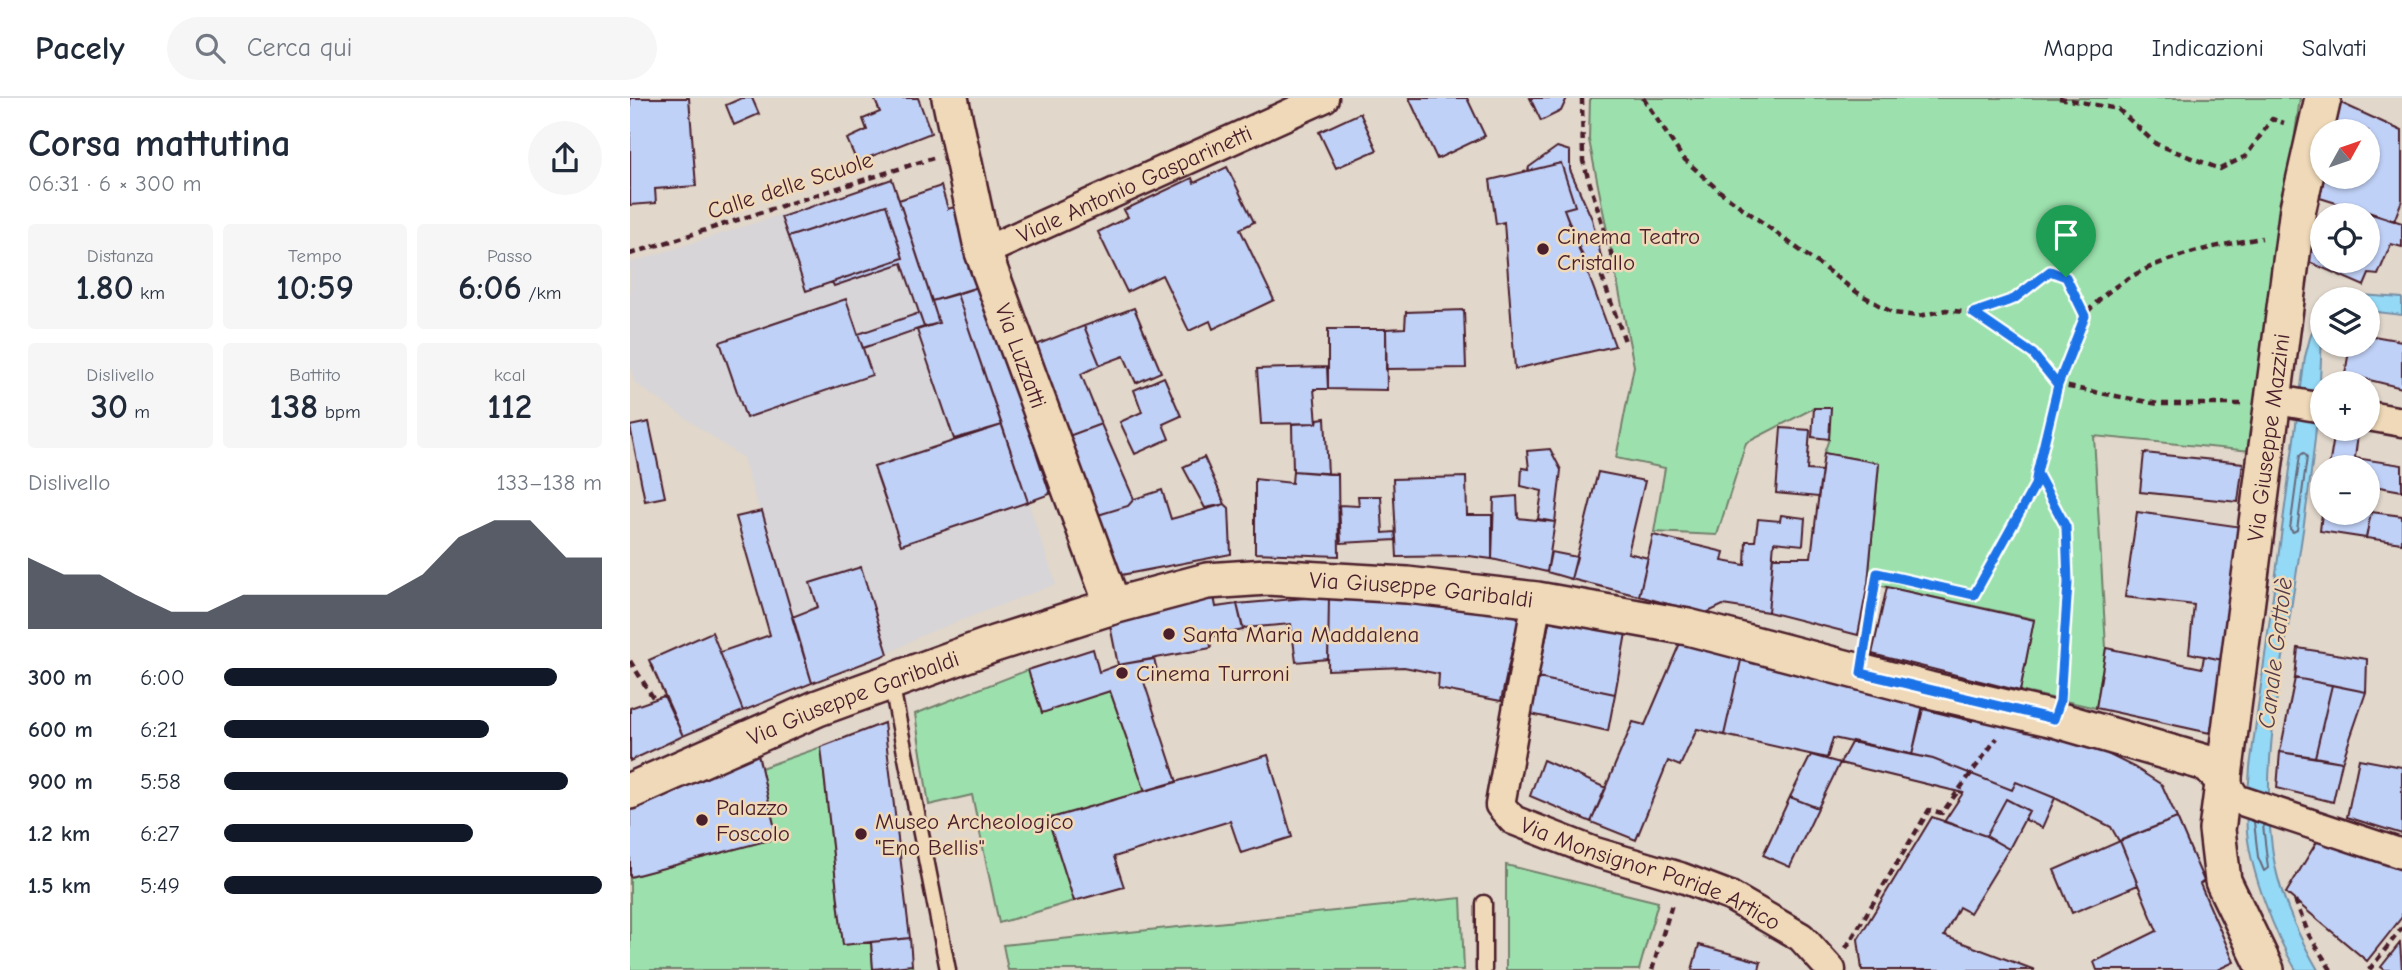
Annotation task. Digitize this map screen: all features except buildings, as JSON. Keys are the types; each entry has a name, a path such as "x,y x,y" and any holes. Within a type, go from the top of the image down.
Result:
{"street":[{"name":"Via Luzzatti","path":"950,98 983,252 1114,606"},
{"name":"Viale Antonio Gasparinetti","path":"983,252 1324,98"},
{"name":"Via Giuseppe Mazzini","path":"2266,970 2223,881 2217,830 2230,790 2278,404 2298,208 2323,98"},
{"path":"2278,404 2310,407"},
{"path":"2380,418 2402,422"},
{"name":"Via Giuseppe Garibaldi","path":"630,791 818,708 994,643 1208,580 1266,577 1407,585 1536,600 1688,627 1861,673 2054,719 2206,763 2230,790"},
{"name":"Via Monsignor Paride Artico","path":"1536,600 1500,805 1513,820 1595,852 1680,877 1730,896 1801,937 1836,964"},
{"path":"2230,790 2274,812 2402,854"}],"lane":[{"path":"891,682 948,970"},
{"path":"1484,903 1484,970"}],"path":[{"path":"1582,98 1583,160 1616,269 1602,277 1626,344"},
{"path":"1643,98 1682,158 1709,182 1858,293 1892,313 1919,316 1946,310 1973,313 2014,299 2050,271 2066,277 2085,316"},
{"path":"2059,98 2118,109 2156,144 2220,169 2246,156 2272,119 2284,121 2282,134"},
{"name":"Calle delle Scuole","path":"630,254 961,149"},
{"path":"1861,673 1877,573 1974,595 2035,485 2058,385 2085,316 2116,286 2156,264 2218,245 2266,238 2264,252"},
{"path":"1973,313 2033,354 2058,385 2158,404 2246,404 2259,401 2278,404"},
{"path":"2037,473 2066,527 2068,583 2060,701 2054,719"},
{"path":"630,662 654,699"},
{"path":"1836,964 1929,810 1942,813 2018,710"},
{"path":"1652,970 1680,877"},
{"path":"2295,900 2309,935 2331,970"},
{"path":"2369,970 2402,928"}],"shaded area":[{"path":"892,179 899,200 941,186 948,208 954,207 1050,494 1028,502 1056,584 920,636 888,654 861,567 810,583 818,607 792,617 743,458 635,383 630,367 630,263"}],"green space":[{"path":"1590,98 2300,98 2251,451 2094,436 2106,648 2096,708 2020,691 2034,619 1868,583 1879,463 1824,453 1829,439 1830,408 1814,408 1746,443 1717,535 1654,532 1665,468 1616,458 1634,366 1589,140"},
{"path":"1028,670 1042,712 1110,691 1145,791 1048,819 1074,901 999,923 972,795 929,805 915,714"},
{"path":"821,747 843,945 871,942 873,969 912,965 913,970 630,970 630,877 777,838 761,768"},
{"path":"1506,865 1658,902 1639,970 1506,970"},
{"path":"1461,898 1464,970 1008,970 1003,945"}],"water":[{"path":"2380,296 2402,298 2402,315 2380,312"},
{"name":"Canale Gattolè","path":"2310,338 2310,357 2321,357 2320,371 2310,371 2310,441 2315,441 2313,455 2310,455 2310,483 2276,705 2270,762 2269,819 2278,879 2302,941 2318,970 2296,970 2288,956 2272,922 2253,866 2247,832 2250,767 2305,357"}],"place":[{"name":"Cinema Teatro Cristallo","path":"1543,249"},
{"name":"Santa Maria Maddalena","path":"1169,634"},
{"name":"Cinema Turroni","path":"1122,673"},
{"name":"Palazzo Foscolo","path":"702,820"},
{"name":"Museo Archeologico \"Eno Bellis\"","path":"861,834"}],"route":[{"path":"2066,277 2050,271 2014,299 1973,313 2033,354 2058,385 2037,473 2066,527 2068,583 2060,701 2054,719 1861,673 1877,573 1974,595 2035,485 2037,473 2058,385 2085,316 2066,277"}]}
